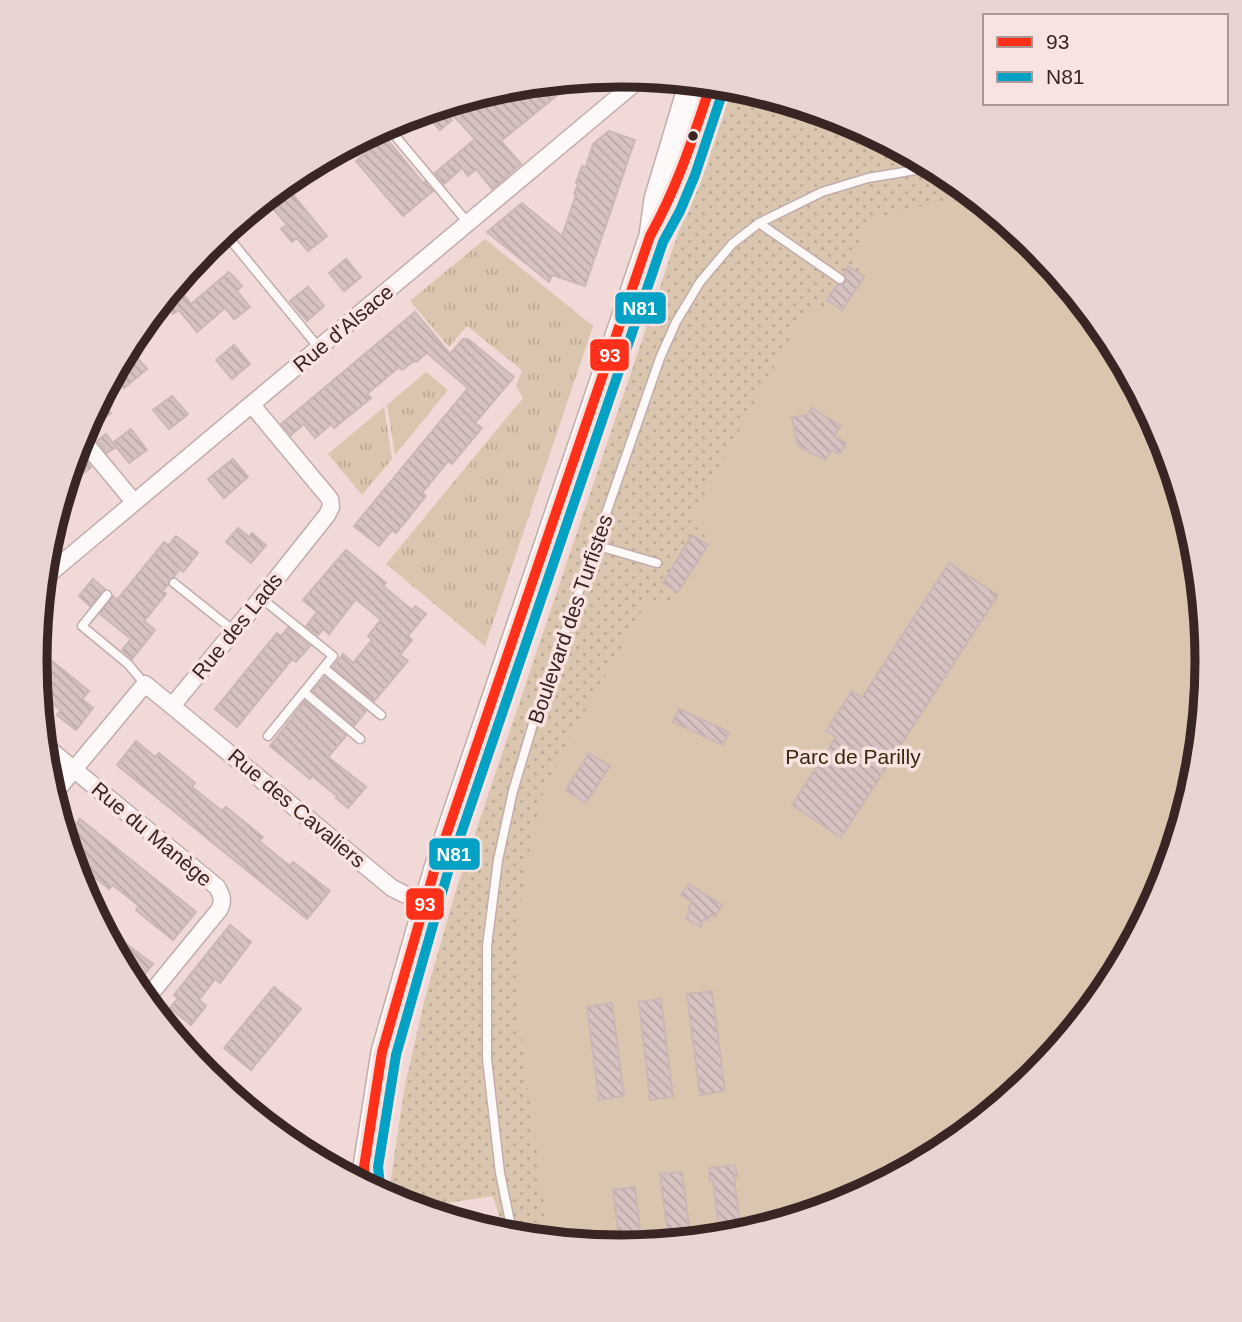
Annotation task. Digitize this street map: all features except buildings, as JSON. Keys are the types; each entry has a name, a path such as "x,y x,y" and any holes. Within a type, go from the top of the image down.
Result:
{"main road":[{"path":"365,1175 382,1052 435,868 650,236 688,91"},
{"path":"661,202 682,170 708,94"}],"street":[{"name":"Rue d'Alsace","path":"55,569 630,87"},
{"name":"Rue des Lads","path":"172,706 261,598 331,507 330,499 252,405"},
{"path":"89,447 134,502"},
{"path":"61,785 145,684 172,706"},
{"name":"Rue des Cavaliers","path":"172,706 392,888 426,903"},
{"name":"Rue du Manège","path":"55,754 217,887 222,894 223,902 219,910 152,991"}],"lane":[{"path":"394,134 468,223"},
{"name":"Boulevard des Turfistes","path":"510,1224 500,1173 487,1059 487,946 498,860 513,790 533,724 660,358 676,322 700,282 732,244 759,223 822,192 868,178 917,170"},
{"path":"759,223 840,279"},
{"path":"231,241 319,348"},
{"path":"595,545 657,563"},
{"path":"173,583 234,631"},
{"path":"107,594 82,626 128,664 145,684"},
{"path":"261,598 333,656 268,736"},
{"path":"324,668 381,715"},
{"path":"304,692 360,739"}],"green space":[{"name":"Parc de Parilly","path":"724,97 769,107 841,131 875,146 940,184 1027,255 1098,342 1136,407 1151,441 1184,549 1194,623 1195,661 1194,699 1184,773 1151,881 1136,915 1098,980 1052,1039 1027,1067 999,1092 940,1138 875,1176 805,1204 733,1224 659,1234 583,1234 546,1230 501,1222 493,1196 438,1204 390,1186 405,1085 425,998 456,890"},
{"name":"Parc de Parilly","path":"962,200 1027,255 1052,283 1098,342 1118,374 1136,407 1164,477 1184,549 1190,586 1194,623 1194,699 1184,773 1151,881 1136,915 1098,980 1052,1039 1027,1067 970,1116 908,1158 841,1191 733,1224 659,1234 583,1234 548,1230 516,1005 520,904 533,831 543,794 563,750 647,602 669,603 708,545 708,540 691,518 806,309 842,310 864,277 854,254 869,221 927,205"},
{"path":"485,239 593,326 485,646 386,564 523,398 516,386 522,370 467,326 449,347 410,301"},
{"path":"426,372 448,390 395,455 387,405"},
{"path":"384,407 392,459 362,495 328,454"}],"transit line":[{"name":"93","path":"365,1175 382,1052 435,868 650,236 677,180 708,94"},
{"name":"N81","path":"380,1182 378,1167 396,1055 448,872 663,242 695,175 721,96"}]}
